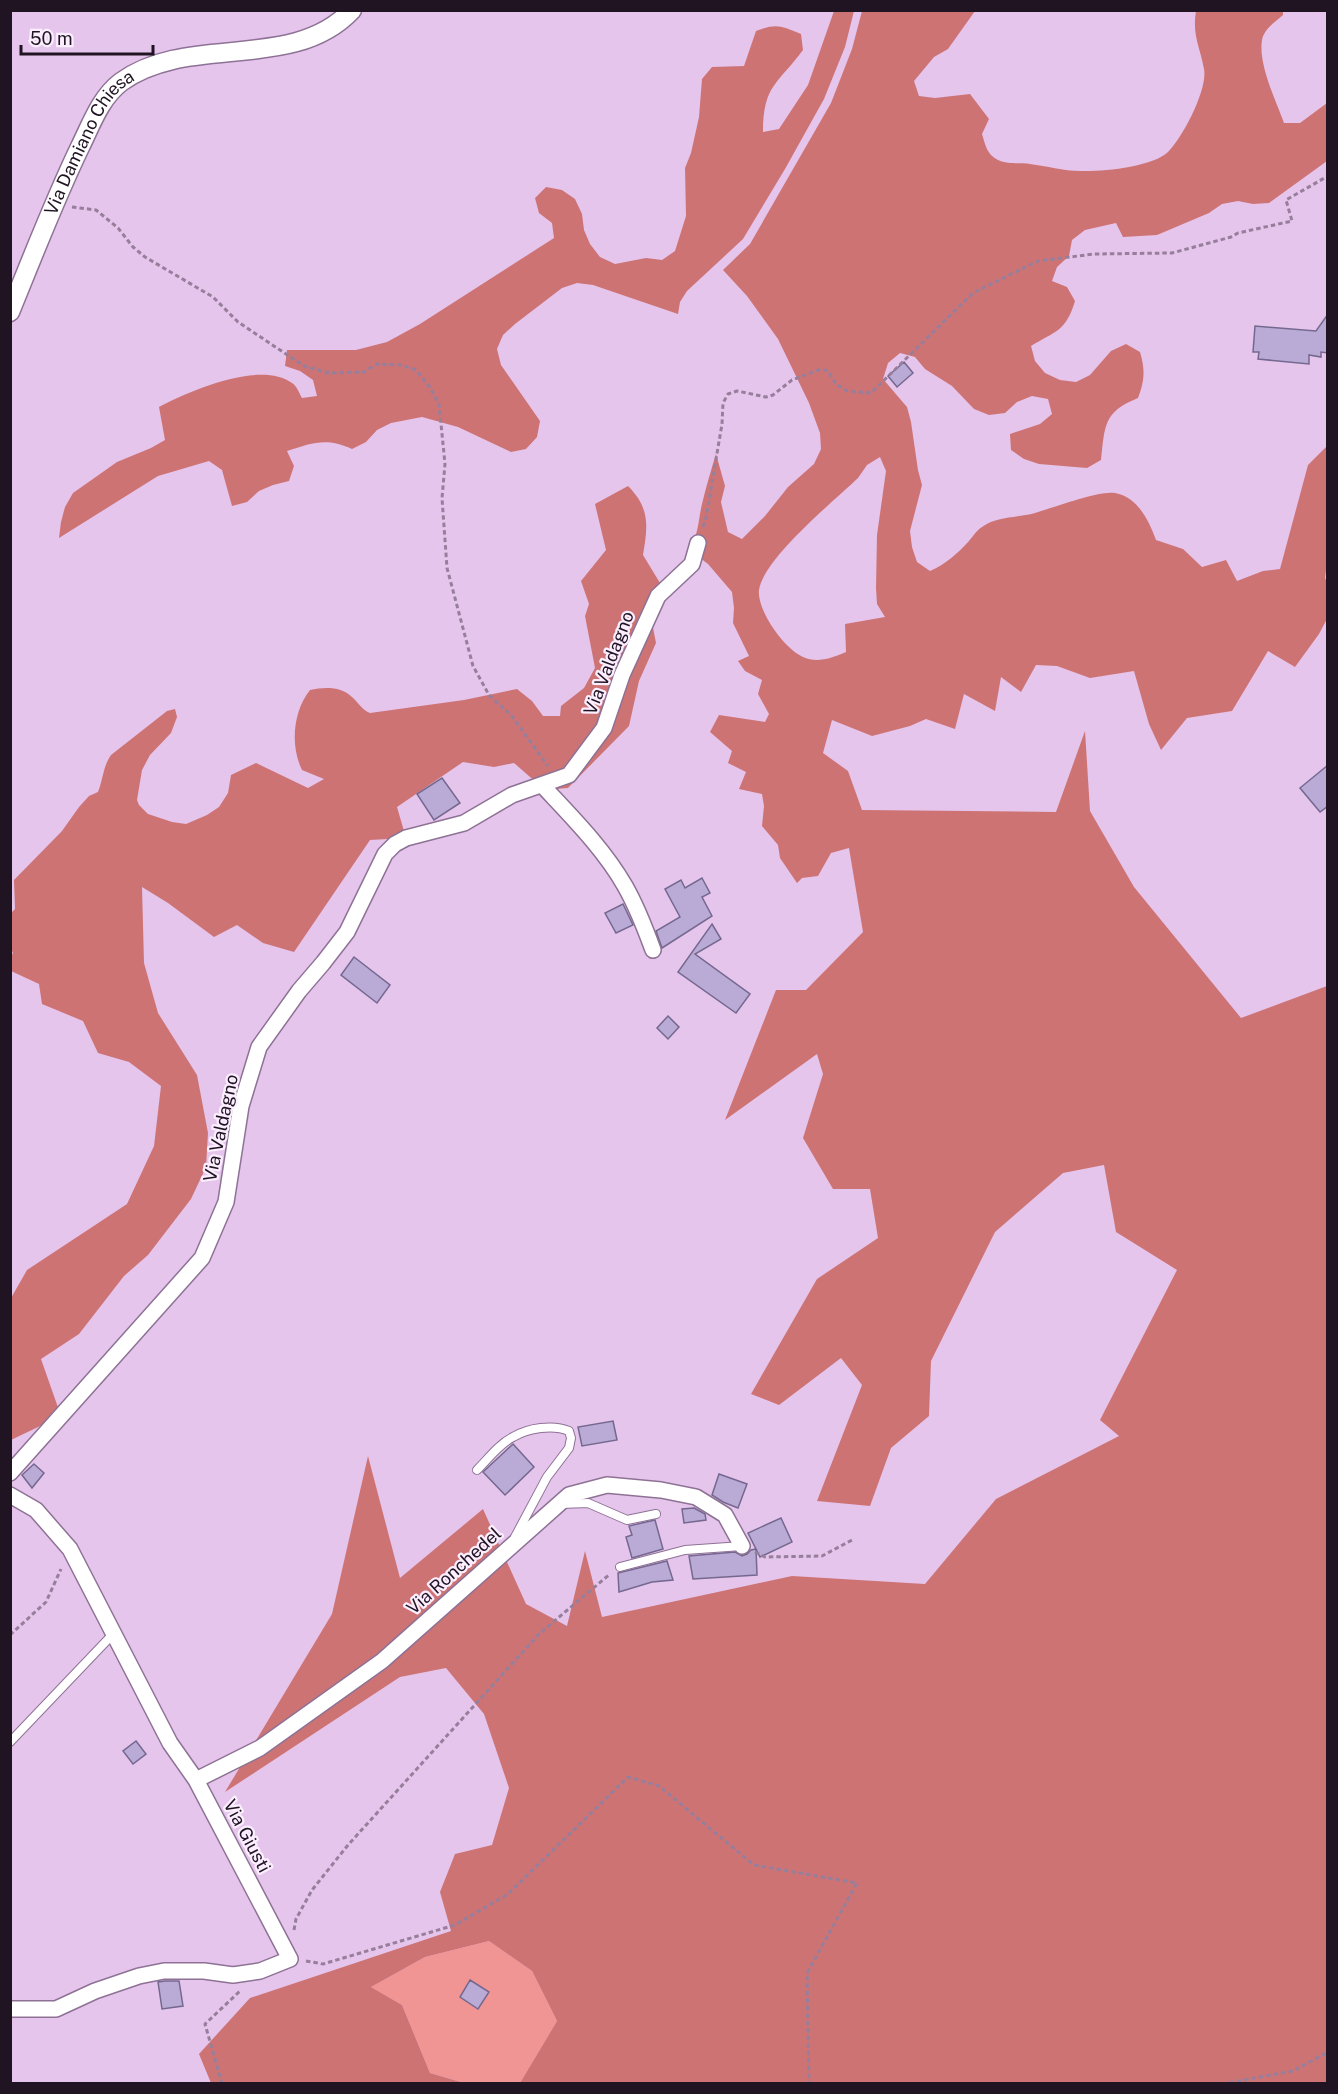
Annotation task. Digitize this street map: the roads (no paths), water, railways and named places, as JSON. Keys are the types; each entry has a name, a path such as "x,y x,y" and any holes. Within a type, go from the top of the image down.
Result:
{"street":[{"name":"Via Damiano Chiesa","path":"10,312 53,207 101,103 120,83 146,68 176,58 253,50 305,40 332,28 352,10"},
{"name":"Via Valdagno","path":"10,1473 202,1258 226,1202 241,1106 259,1047 299,991 347,932 385,854 395,844 406,838 464,823 512,795 569,775 604,728 622,675 658,596 692,564 698,543"},
{"path":"542,785 602,854 624,884 640,915 653,950"},
{"name":"Via Ronchedel","path":"196,1780 260,1748 382,1661 569,1495 607,1485 661,1490 696,1497 725,1515 742,1546"},
{"name":"Via Giusti","path":"10,1495 36,1510 70,1549 170,1743 196,1780 290,1959 260,1971 233,1975 204,1971 164,1971 139,1976 106,1987 56,2009 12,2011"}],"lane":[{"path":"477,1470 511,1438 543,1428 559,1426 569,1431 572,1438 570,1448 547,1477 509,1549"},
{"path":"559,1504 588,1503 627,1520 656,1514"},
{"path":"620,1567 685,1550 742,1546"},
{"path":"10,1742 114,1633"}]}
